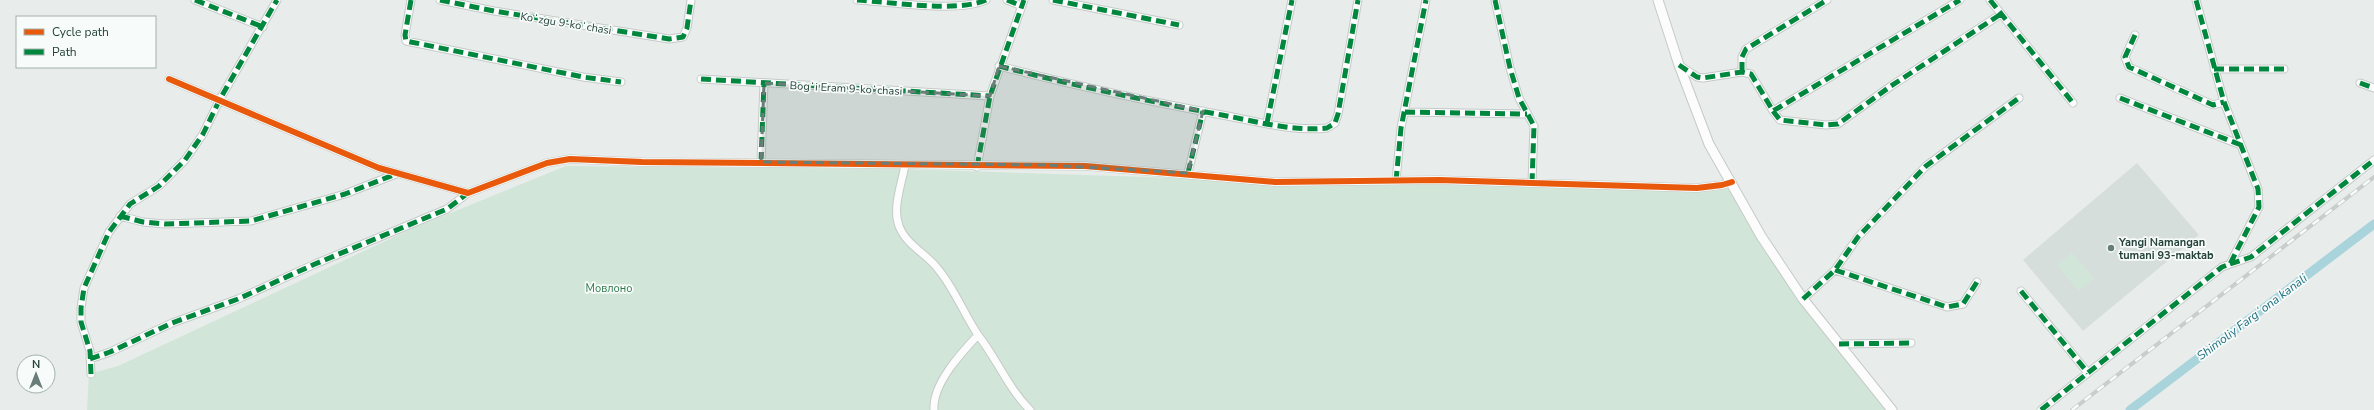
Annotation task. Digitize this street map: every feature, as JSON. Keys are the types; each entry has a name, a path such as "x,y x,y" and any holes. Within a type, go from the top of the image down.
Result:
{"street":[{"path":"195,0 263,27"},
{"path":"91,374 90,359 81,322 84,288 110,232 130,204 159,186 185,160 203,134 220,99 263,27 277,0"},
{"path":"411,0 405,35 406,42 576,76 622,82"},
{"name":"Koʻzgu 9-koʻchasi","path":"440,0 494,11 669,39 683,37 687,28 691,0"},
{"path":"857,0 953,5 974,4 986,0"},
{"path":"977,166 990,96 999,66 1023,3 1007,0"},
{"path":"1053,0 1179,25"},
{"path":"1267,123 1292,0"},
{"path":"999,66 1043,78 1203,111 1267,123 1321,129 1327,128 1335,123 1358,0"},
{"path":"1396,181 1405,112 1426,0"},
{"path":"1495,0 1510,68 1527,114 1531,120 1534,134 1532,183"},
{"path":"1658,0 1679,65 1709,144 1732,182 1761,236 1803,299 1892,410"},
{"path":"1742,72 1742,57 1746,49 1827,0"},
{"path":"1773,111 1960,0"},
{"path":"1990,0 2073,102"},
{"path":"2196,0 2224,102 2258,189 2259,207 2230,264"},
{"path":"1679,65 1697,77 1703,78 1742,72 1751,74 1780,120 1826,125 1838,124 1890,86 2001,14"},
{"path":"2135,35 2125,57 2129,67 2213,105 2224,102"},
{"path":"2214,69 2284,69"},
{"path":"169,79 220,99 328,147 396,174 468,193"},
{"name":"Bogʻi Eram 9-koʻchasi","path":"701,79 990,96"},
{"path":"761,162 764,83"},
{"path":"2360,83 2374,88"},
{"path":"1803,299 1836,270 1858,237 1926,166 2019,98"},
{"path":"2120,98 2241,145"},
{"path":"1188,173 1203,111"},
{"path":"1405,112 1527,114"},
{"path":"90,359 110,352 172,323 238,299 315,264 447,210 468,193 547,164 570,159 642,162 1085,166 1188,173 1275,182 1396,181 1697,188 1722,185 1732,182"},
{"path":"2041,410 2222,268 2251,257 2374,160"},
{"path":"905,165 897,208 900,227 917,249 929,258 939,270 978,335 992,353 1007,382 1030,410"},
{"path":"120,216 143,222 165,224 251,221 345,194 396,174"},
{"path":"1836,270 1947,308 1963,304 1978,282"},
{"path":"2021,291 2088,373"},
{"path":"934,410 936,395 946,374 961,352 978,335"},
{"path":"1839,344 1911,343"}],"highlighted area":[{"path":"999,66 1203,111 1188,173 1046,165 761,162 764,83 990,96"}],"shaded area":[{"name":"Yangi Namangan tumani 93-maktab","path":"2137,163 2199,235 2083,331 2023,260"}],"green space":[{"name":"Мовлоно","path":"566,166 900,169 1336,183 1418,178 1729,187 1891,410 87,410 89,374 118,366 411,229"},
{"path":"2072,253 2094,278 2079,291 2057,265"}],"waterway":[{"name":"Shimoliy Fargʻona kanali","path":"2130,410 2374,224"}],"railway":[{"path":"2072,410 2374,177"}],"marked path":[{"path":"195,0 263,27"},
{"path":"91,374 90,351 81,322 81,308 84,288 109,232 130,204 159,186 185,160 203,134 220,99 277,0"},
{"path":"411,0 405,35 406,41 583,77 621,82"},
{"path":"440,0 494,11 669,39 683,37 687,28 691,0"},
{"path":"857,0 923,6 958,6 974,4 986,0"},
{"path":"1007,0 1022,6"},
{"path":"977,167 990,96 1024,0"},
{"path":"1053,0 1179,25"},
{"path":"1267,123 1292,0"},
{"path":"999,66 1054,80 1261,123 1314,129 1327,128 1335,123 1338,114 1358,0"},
{"path":"1396,181 1401,128 1426,0"},
{"path":"1495,0 1510,68 1519,98 1534,126 1532,183"},
{"path":"1742,72 1742,57 1746,49 1827,0"},
{"path":"1679,65 1697,77 1703,78 1742,72 1751,74 1773,111 1960,0"},
{"path":"1990,0 2073,103"},
{"path":"2041,410 2222,267 2230,264 2259,207 2258,189 2224,102 2196,0"},
{"path":"1773,111 1780,120 1826,125 1838,124 1891,86 2001,14"},
{"path":"2135,35 2125,57 2129,67 2213,105 2224,102"},
{"path":"2214,69 2284,69"},
{"path":"701,79 990,96"},
{"path":"761,162 764,83"},
{"path":"2360,83 2374,88"},
{"path":"1803,299 1835,270 1858,237 1926,166 2019,98"},
{"path":"2120,98 2241,145"},
{"path":"1188,173 1203,111"},
{"path":"1405,112 1527,114"},
{"path":"2230,264 2251,257 2374,160"},
{"path":"120,216 143,222 165,224 251,221 345,194 396,174"},
{"path":"90,359 110,352 172,323 238,299 315,264 447,209 468,193"},
{"path":"1835,270 1947,307 1963,304 1977,282"},
{"path":"2021,291 2088,373"},
{"path":"1839,344 1911,343"}],"cycle path":[{"path":"169,79 379,168 468,193 547,163 570,159 642,162 1085,166 1275,182 1439,180 1697,188 1722,185 1732,182"}],"place":[{"name":"Yangi Namangan tumani 93-maktab","path":"2111,248"}]}
